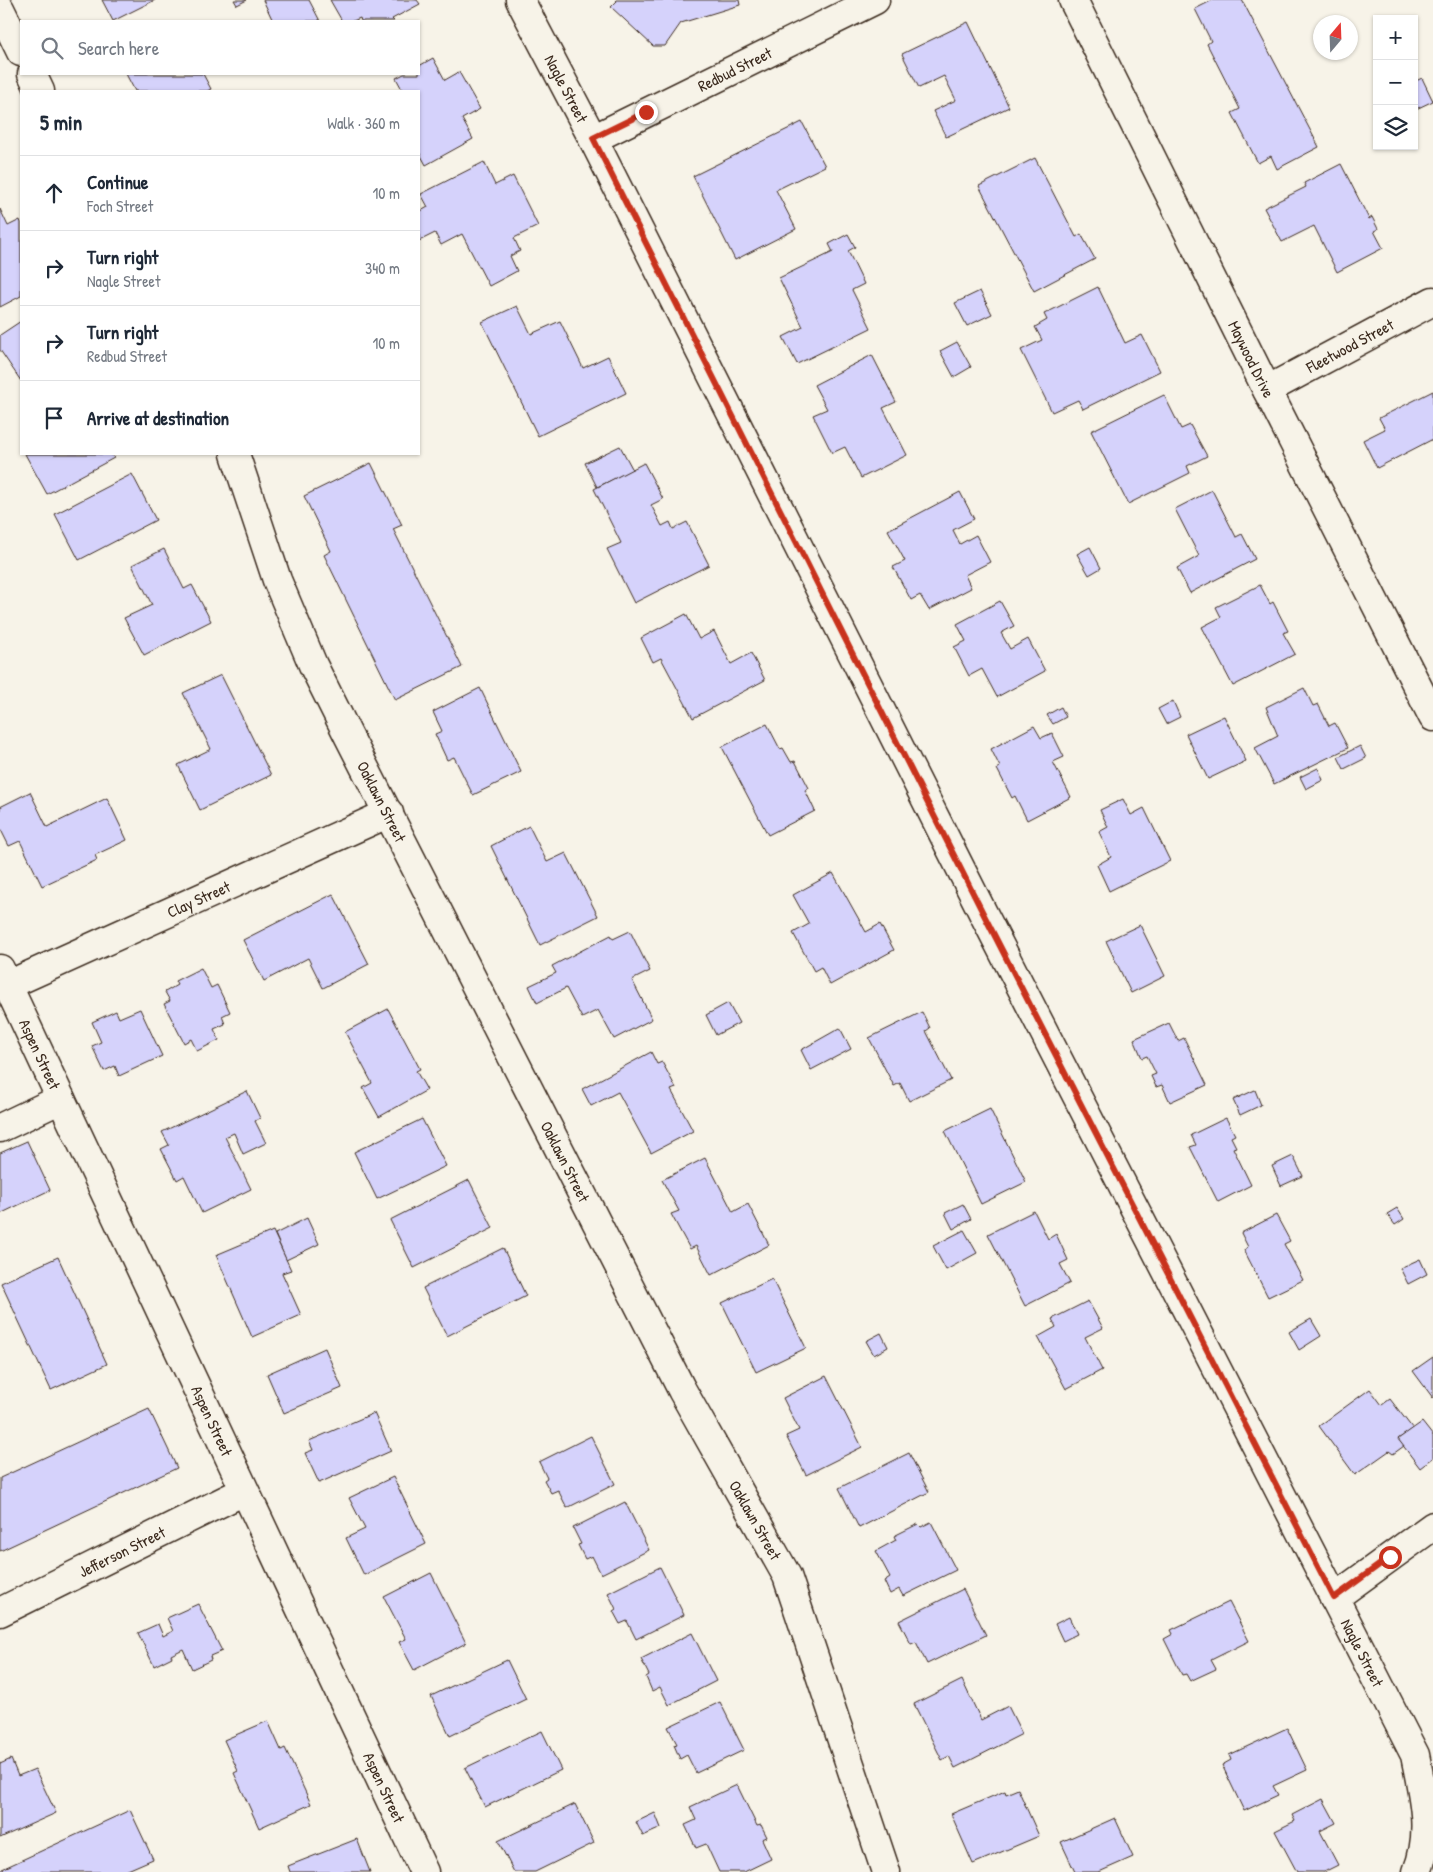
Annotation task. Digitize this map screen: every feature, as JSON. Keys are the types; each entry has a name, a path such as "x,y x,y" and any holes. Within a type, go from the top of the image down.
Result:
{"street":[{"name":"Nagle Street","path":"520,0 593,138 983,913 1414,1755 1425,1808 1425,1852 1417,1872"},
{"name":"Redbud Street","path":"593,138 875,0"},
{"name":"Maywood Drive","path":"1073,0 1267,390 1433,717"},
{"path":"0,9 20,50"},
{"path":"32,75 40,90"},
{"name":"Fleetwood Street","path":"1267,390 1433,301"},
{"name":"Oaklawn Street","path":"234,455 277,580 348,735 682,1390 787,1576 886,1872"},
{"name":"Clay Street","path":"4,977 389,813"},
{"name":"Aspen Street","path":"4,977 424,1872"},
{"path":"0,1128 61,1099"},
{"name":"Jefferson Street","path":"0,1612 244,1491"},
{"path":"1334,1598 1433,1526"}],"building":[{"path":"102,0 155,0 115,20 112,20"},
{"path":"234,0 247,0 237,5"},
{"path":"263,0 309,0 319,20 273,20"},
{"path":"330,0 417,0 420,4 393,20 361,20 360,18 341,20"},
{"path":"616,0 739,0 740,5 681,23 665,46 653,46 611,7"},
{"path":"1213,0 1242,0 1319,147 1277,169 1271,156 1258,163 1232,113 1240,109 1207,44 1211,41 1195,9"},
{"path":"968,22 1009,107 946,137 933,111 956,100 944,76 919,88 902,54"},
{"path":"433,58 445,80 459,72 480,109 462,119 473,139 426,165 420,154 420,90 402,90 396,78 402,75 420,75 420,65"},
{"path":"127,75 204,75 211,89 209,90 134,90"},
{"path":"1422,78 1433,101 1418,108 1418,105 1418,80"},
{"path":"802,122 825,166 776,190 796,229 735,260 693,176"},
{"path":"1035,158 1076,237 1081,234 1095,259 1034,291 979,186"},
{"path":"484,162 495,185 513,176 538,226 514,238 520,251 510,256 517,271 489,286 462,234 441,245 435,233 420,240 420,211 428,207 421,194"},
{"path":"1341,164 1369,219 1372,217 1378,229 1374,231 1383,248 1337,272 1314,226 1282,242 1264,208 1306,187 1304,183"},
{"path":"0,209 8,226 20,220 20,297 0,307"},
{"path":"848,234 855,247 848,251 864,284 852,290 871,328 797,364 783,337 803,327 779,278 833,252 829,244"},
{"path":"1098,287 1125,343 1142,335 1160,371 1083,409 1078,400 1052,412 1021,350 1042,340 1035,327 1047,320 1044,314"},
{"path":"980,291 992,314 967,326 955,303"},
{"path":"517,306 531,334 560,321 583,368 608,356 626,393 538,436 482,322"},
{"path":"20,322 20,380 0,350 0,335"},
{"path":"957,342 971,367 954,377 940,351"},
{"path":"872,355 896,402 883,408 907,455 861,478 845,447 832,453 813,415 827,409 814,385"},
{"path":"1433,391 1433,439 1377,468 1363,440 1385,429 1379,418"},
{"path":"1164,395 1181,429 1190,425 1207,456 1187,466 1190,473 1128,504 1091,431"},
{"path":"620,446 633,470 597,487 585,463"},
{"path":"26,455 112,455 114,458 47,494"},
{"path":"371,463 402,525 393,529 462,667 395,700 324,555 331,551 304,496"},
{"path":"644,463 663,499 651,505 662,526 670,522 673,529 687,522 709,565 634,603 607,549 621,543 594,489"},
{"path":"132,474 156,520 79,560 55,514"},
{"path":"1212,490 1236,537 1242,534 1255,559 1190,593 1177,568 1199,556 1175,509"},
{"path":"960,492 974,519 953,530 960,544 976,535 990,562 965,575 971,588 929,610 920,595 911,600 893,567 905,561 888,530"},
{"path":"1090,547 1101,568 1089,575 1077,554"},
{"path":"164,549 184,589 192,585 211,621 144,655 124,618 152,605 132,565"},
{"path":"1260,585 1270,604 1273,602 1288,631 1283,633 1295,654 1233,686 1202,627 1221,617 1216,607"},
{"path":"1000,601 1014,626 1001,633 1010,649 1028,639 1045,671 997,697 982,669 969,676 954,647 966,641 957,624"},
{"path":"686,614 699,639 714,631 731,664 751,653 765,680 693,718 661,658 653,662 641,638"},
{"path":"221,675 271,775 200,810 178,765 211,749 183,693"},
{"path":"480,688 521,772 473,795 454,757 447,760 435,734 442,731 433,712"},
{"path":"1304,688 1313,706 1318,704 1329,726 1335,723 1348,748 1274,784 1255,748 1278,736 1266,707"},
{"path":"1173,701 1180,717 1166,724 1158,709"},
{"path":"1061,707 1066,717 1053,724 1047,715"},
{"path":"1224,716 1246,761 1208,779 1186,734"},
{"path":"767,724 780,749 783,748 791,762 795,761 809,788 805,790 815,811 768,835 722,747"},
{"path":"1034,726 1041,738 1052,733 1064,757 1053,762 1071,797 1027,820 1015,796 1012,798 997,769 1000,767 991,749"},
{"path":"1360,746 1366,758 1344,769 1338,757"},
{"path":"1318,768 1323,780 1306,789 1300,777"},
{"path":"30,792 47,827 107,798 127,840 95,855 97,860 42,886 20,841 9,846 0,828 0,807"},
{"path":"1123,799 1131,815 1144,808 1170,861 1109,891 1097,865 1111,857 1099,832 1108,827 1100,810"},
{"path":"529,826 547,862 566,853 598,916 540,945 491,846"},
{"path":"833,873 866,932 880,924 894,950 830,985 821,967 814,971 793,933 809,924 793,895"},
{"path":"333,894 369,964 323,988 308,958 264,981 243,940"},
{"path":"1140,925 1165,976 1131,993 1106,941"},
{"path":"630,931 650,971 632,980 652,1019 614,1039 598,1010 582,1018 566,988 537,1003 529,986 556,973 552,966 611,935 613,939"},
{"path":"201,968 211,988 217,985 230,1012 222,1016 225,1024 214,1029 219,1040 197,1051 191,1039 184,1043 164,1004 170,1001 165,992 177,985 175,981"},
{"path":"728,1003 739,1023 716,1035 706,1015"},
{"path":"140,1009 162,1056 119,1076 115,1066 104,1071 92,1046 101,1042 92,1022 116,1011 119,1018"},
{"path":"388,1009 420,1069 416,1071 427,1090 379,1117 363,1088 372,1083 345,1032"},
{"path":"922,1012 930,1028 926,1031 951,1080 909,1101 900,1083 894,1086 869,1038"},
{"path":"1169,1023 1178,1041 1184,1038 1207,1085 1170,1102 1162,1085 1156,1087 1151,1076 1156,1074 1147,1056 1142,1058 1134,1039"},
{"path":"840,1028 851,1049 811,1070 801,1050"},
{"path":"651,1052 657,1064 662,1062 676,1088 671,1090 693,1131 651,1153 618,1092 591,1106 582,1089"},
{"path":"1255,1090 1261,1105 1240,1115 1233,1100"},
{"path":"247,1091 260,1118 255,1121 266,1143 243,1154 234,1133 225,1137 251,1189 202,1213 184,1176 177,1180 161,1149 169,1145 162,1132"},
{"path":"990,1109 1026,1182 981,1204 945,1131"},
{"path":"1226,1118 1235,1135 1231,1137 1236,1147 1233,1148 1251,1185 1218,1202 1190,1147 1196,1145 1191,1135"},
{"path":"422,1119 446,1166 377,1199 354,1152"},
{"path":"27,1141 50,1190 0,1214 0,1153"},
{"path":"1293,1156 1303,1176 1281,1186 1272,1166"},
{"path":"705,1158 733,1212 748,1204 769,1245 711,1275 696,1246 690,1249 671,1214 679,1211 662,1180"},
{"path":"469,1180 493,1228 414,1268 390,1220"},
{"path":"963,1204 971,1219 953,1229 945,1213"},
{"path":"1397,1208 1404,1219 1395,1225 1387,1214"},
{"path":"1034,1211 1048,1239 1056,1234 1068,1260 1060,1264 1070,1283 1025,1306 988,1234"},
{"path":"1276,1215 1290,1241 1284,1244 1303,1280 1268,1297 1244,1250 1248,1247 1241,1233"},
{"path":"307,1218 319,1244 286,1260 275,1234"},
{"path":"964,1230 977,1253 946,1270 933,1246"},
{"path":"273,1231 291,1270 282,1273 301,1315 252,1337 216,1255"},
{"path":"503,1248 526,1296 447,1336 423,1288"},
{"path":"58,1257 107,1364 51,1390 1,1283"},
{"path":"1420,1259 1427,1274 1408,1284 1400,1268"},
{"path":"772,1279 806,1348 756,1372 722,1303"},
{"path":"1088,1301 1103,1328 1085,1337 1102,1370 1066,1389 1038,1337 1056,1327 1052,1319"},
{"path":"1311,1319 1321,1336 1299,1350 1289,1332"},
{"path":"881,1333 888,1347 874,1355 866,1341"},
{"path":"325,1348 342,1388 284,1413 267,1374"},
{"path":"1433,1357 1433,1398 1413,1371"},
{"path":"826,1376 862,1447 806,1475 786,1436 799,1430 783,1398"},
{"path":"1370,1389 1382,1405 1390,1399 1413,1429 1398,1439 1404,1446 1393,1454 1389,1451 1355,1475 1319,1426"},
{"path":"149,1409 177,1468 0,1551 0,1478"},
{"path":"374,1413 391,1451 319,1483 305,1453 313,1450 309,1441"},
{"path":"1422,1422 1433,1436 1433,1458 1420,1468 1398,1439"},
{"path":"591,1436 615,1484 567,1508 558,1490 551,1493 544,1480 547,1478 539,1462"},
{"path":"909,1453 929,1492 859,1528 839,1488"},
{"path":"393,1477 426,1544 364,1575 346,1538 365,1529 349,1498"},
{"path":"625,1502 649,1550 601,1574 592,1556 585,1559 578,1545 581,1544 573,1528"},
{"path":"931,1522 956,1570 903,1596 899,1589 890,1594 884,1581 890,1577 876,1551 896,1540 894,1536 918,1524 921,1527"},
{"path":"660,1567 684,1615 636,1639 627,1621 620,1624 613,1611 616,1609 608,1593"},
{"path":"431,1573 466,1643 414,1670 399,1642 406,1639 384,1597"},
{"path":"963,1589 986,1635 927,1664 916,1642 911,1644 899,1621"},
{"path":"1229,1602 1249,1641 1211,1660 1216,1669 1190,1681 1186,1674 1182,1675 1164,1639 1173,1634 1171,1630"},
{"path":"198,1604 222,1651 210,1656 211,1660 192,1669 183,1649 154,1666 138,1633 158,1624 163,1636 173,1631 167,1618"},
{"path":"1069,1617 1077,1634 1063,1641 1055,1624"},
{"path":"692,1633 716,1681 669,1705 660,1687 652,1691 646,1677 649,1675 641,1659"},
{"path":"507,1660 526,1699 450,1736 431,1696"},
{"path":"962,1680 981,1720 1008,1706 1022,1734 955,1768 949,1756 942,1760 914,1704"},
{"path":"720,1702 744,1750 696,1773 687,1755 680,1759 674,1745 677,1744 668,1727"},
{"path":"268,1721 281,1750 285,1748 311,1804 259,1828 234,1773 238,1771 224,1740"},
{"path":"1287,1728 1307,1770 1273,1786 1278,1795 1244,1811 1222,1765 1231,1760 1229,1755"},
{"path":"542,1731 561,1770 485,1807 465,1768"},
{"path":"11,1759 18,1776 35,1769 56,1813 0,1838 0,1764"},
{"path":"737,1785 757,1826 761,1825 767,1837 762,1839 771,1859 744,1872 719,1872 706,1844 696,1848 685,1825 696,1820 690,1807"},
{"path":"1018,1789 1039,1836 973,1864 951,1814 1005,1791 1006,1794"},
{"path":"1323,1799 1336,1823 1320,1831 1338,1865 1324,1872 1297,1872 1275,1831 1295,1821 1292,1815"},
{"path":"575,1804 594,1843 535,1872 514,1872 498,1841"},
{"path":"130,1810 153,1859 123,1872 0,1872 0,1870"},
{"path":"655,1813 661,1828 643,1836 636,1822"},
{"path":"1115,1818 1133,1857 1099,1872 1075,1872 1061,1842"},
{"path":"357,1839 370,1872 290,1872 288,1866"}],"route":[{"path":"646,112 593,138 983,913 1334,1598 1390,1557"}]}
